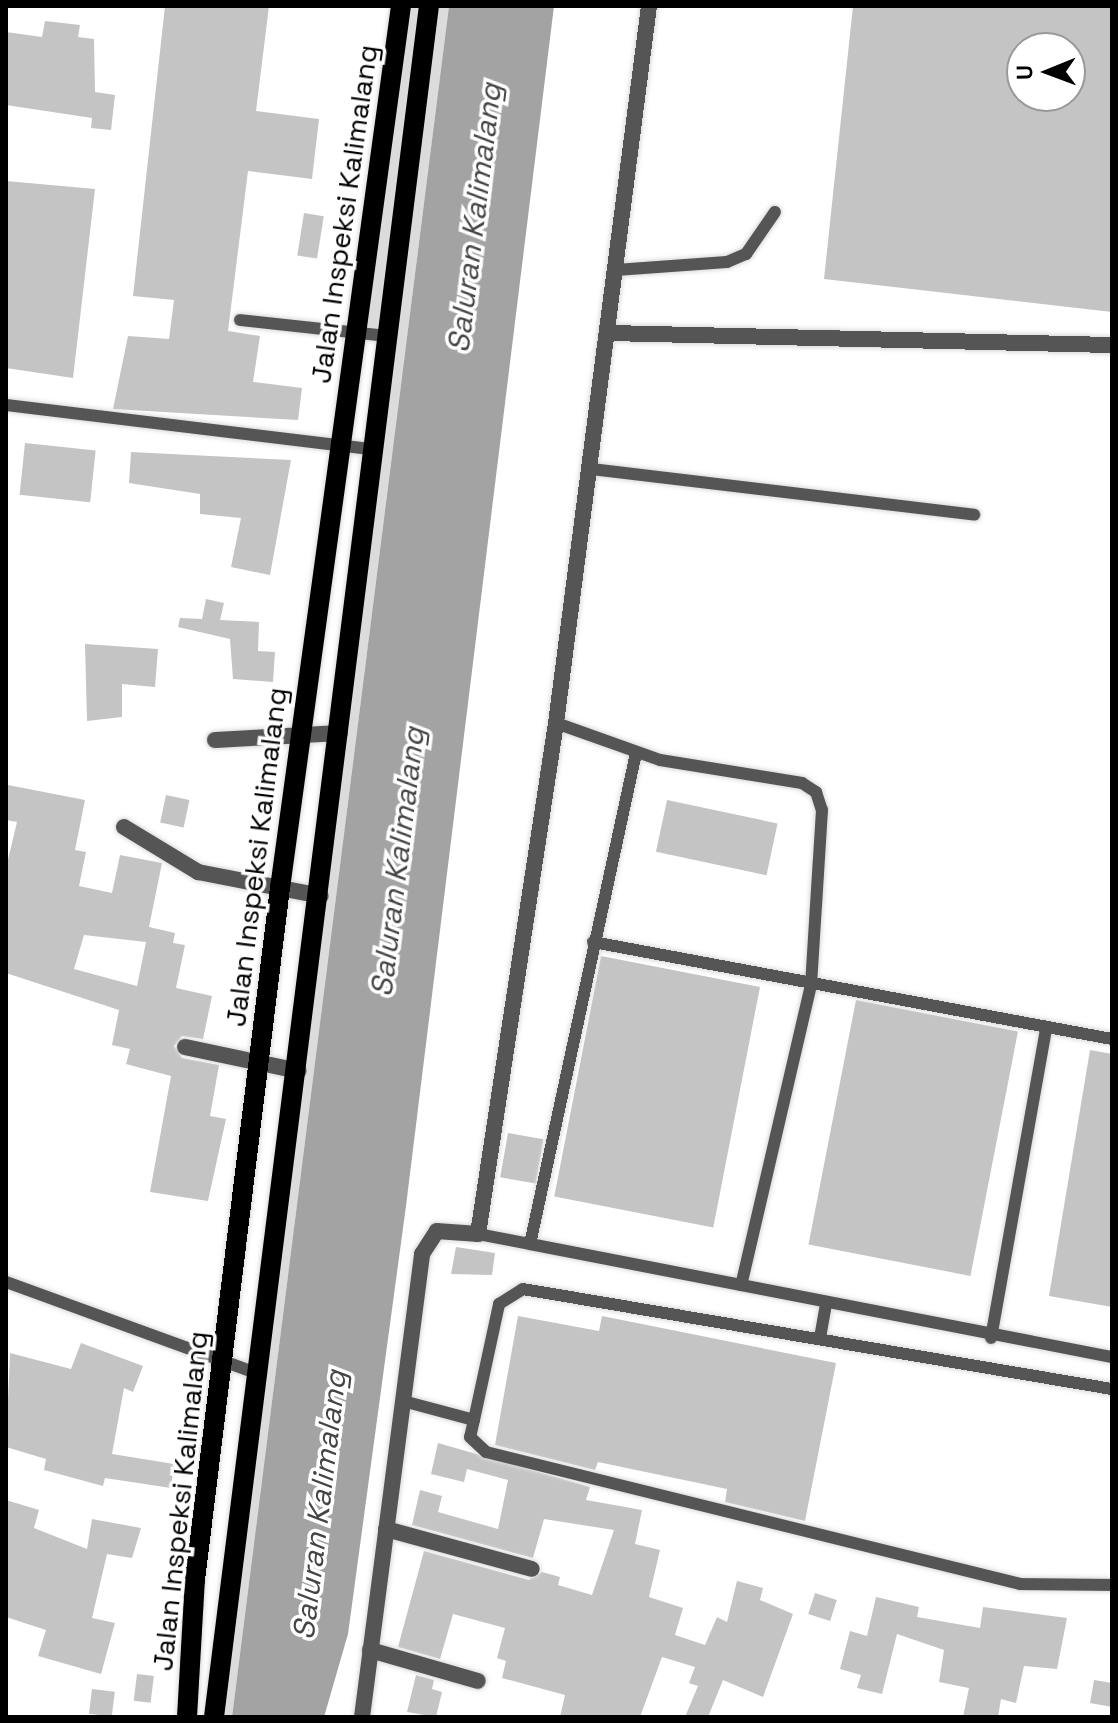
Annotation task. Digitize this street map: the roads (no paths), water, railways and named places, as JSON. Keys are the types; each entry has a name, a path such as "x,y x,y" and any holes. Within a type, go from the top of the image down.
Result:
{"main road":[{"name":"Jalan Inspeksi Kalimalang","path":"187,1717 195,1580 280,888 338,445 357,336 401,6"},
{"name":"Jalan Inspeksi Kalimalang","path":"212,1716 261,1375 429,6"},
{"path":"195,1580 230,1584"}],"street":[{"path":"362,1717 403,1401 428,1240 449,1229 478,1234 556,723 649,6"},
{"path":"609,333 1112,345"},
{"path":"215,740 340,733"},
{"path":"124,827 176,865 321,896"},
{"path":"185,1047 259,1066 299,1071"},
{"path":"386,1529 532,1569"},
{"path":"370,1650 478,1681"}],"lane":[{"path":"616,270 727,262 746,254 775,212"},
{"path":"240,320 357,336 388,336"},
{"path":"6,405 376,450"},
{"path":"591,469 974,515"},
{"path":"556,723 636,753 786,778 816,792 822,810 811,985 741,1285"},
{"path":"530,1244 636,753"},
{"path":"593,942 1112,1039"},
{"path":"991,1338 1046,1028"},
{"path":"478,1234 991,1338 1112,1357"},
{"path":"6,1282 261,1375"},
{"path":"1112,1389 523,1289 499,1304 470,1437 486,1452 1020,1584 1112,1585"},
{"path":"820,1338 826,1303"},
{"path":"403,1401 474,1420"}],"water":[{"name":"Saluran Kalimalang","path":"449,6 554,6 406,1206 348,1634 324,1717 232,1717"}]}
